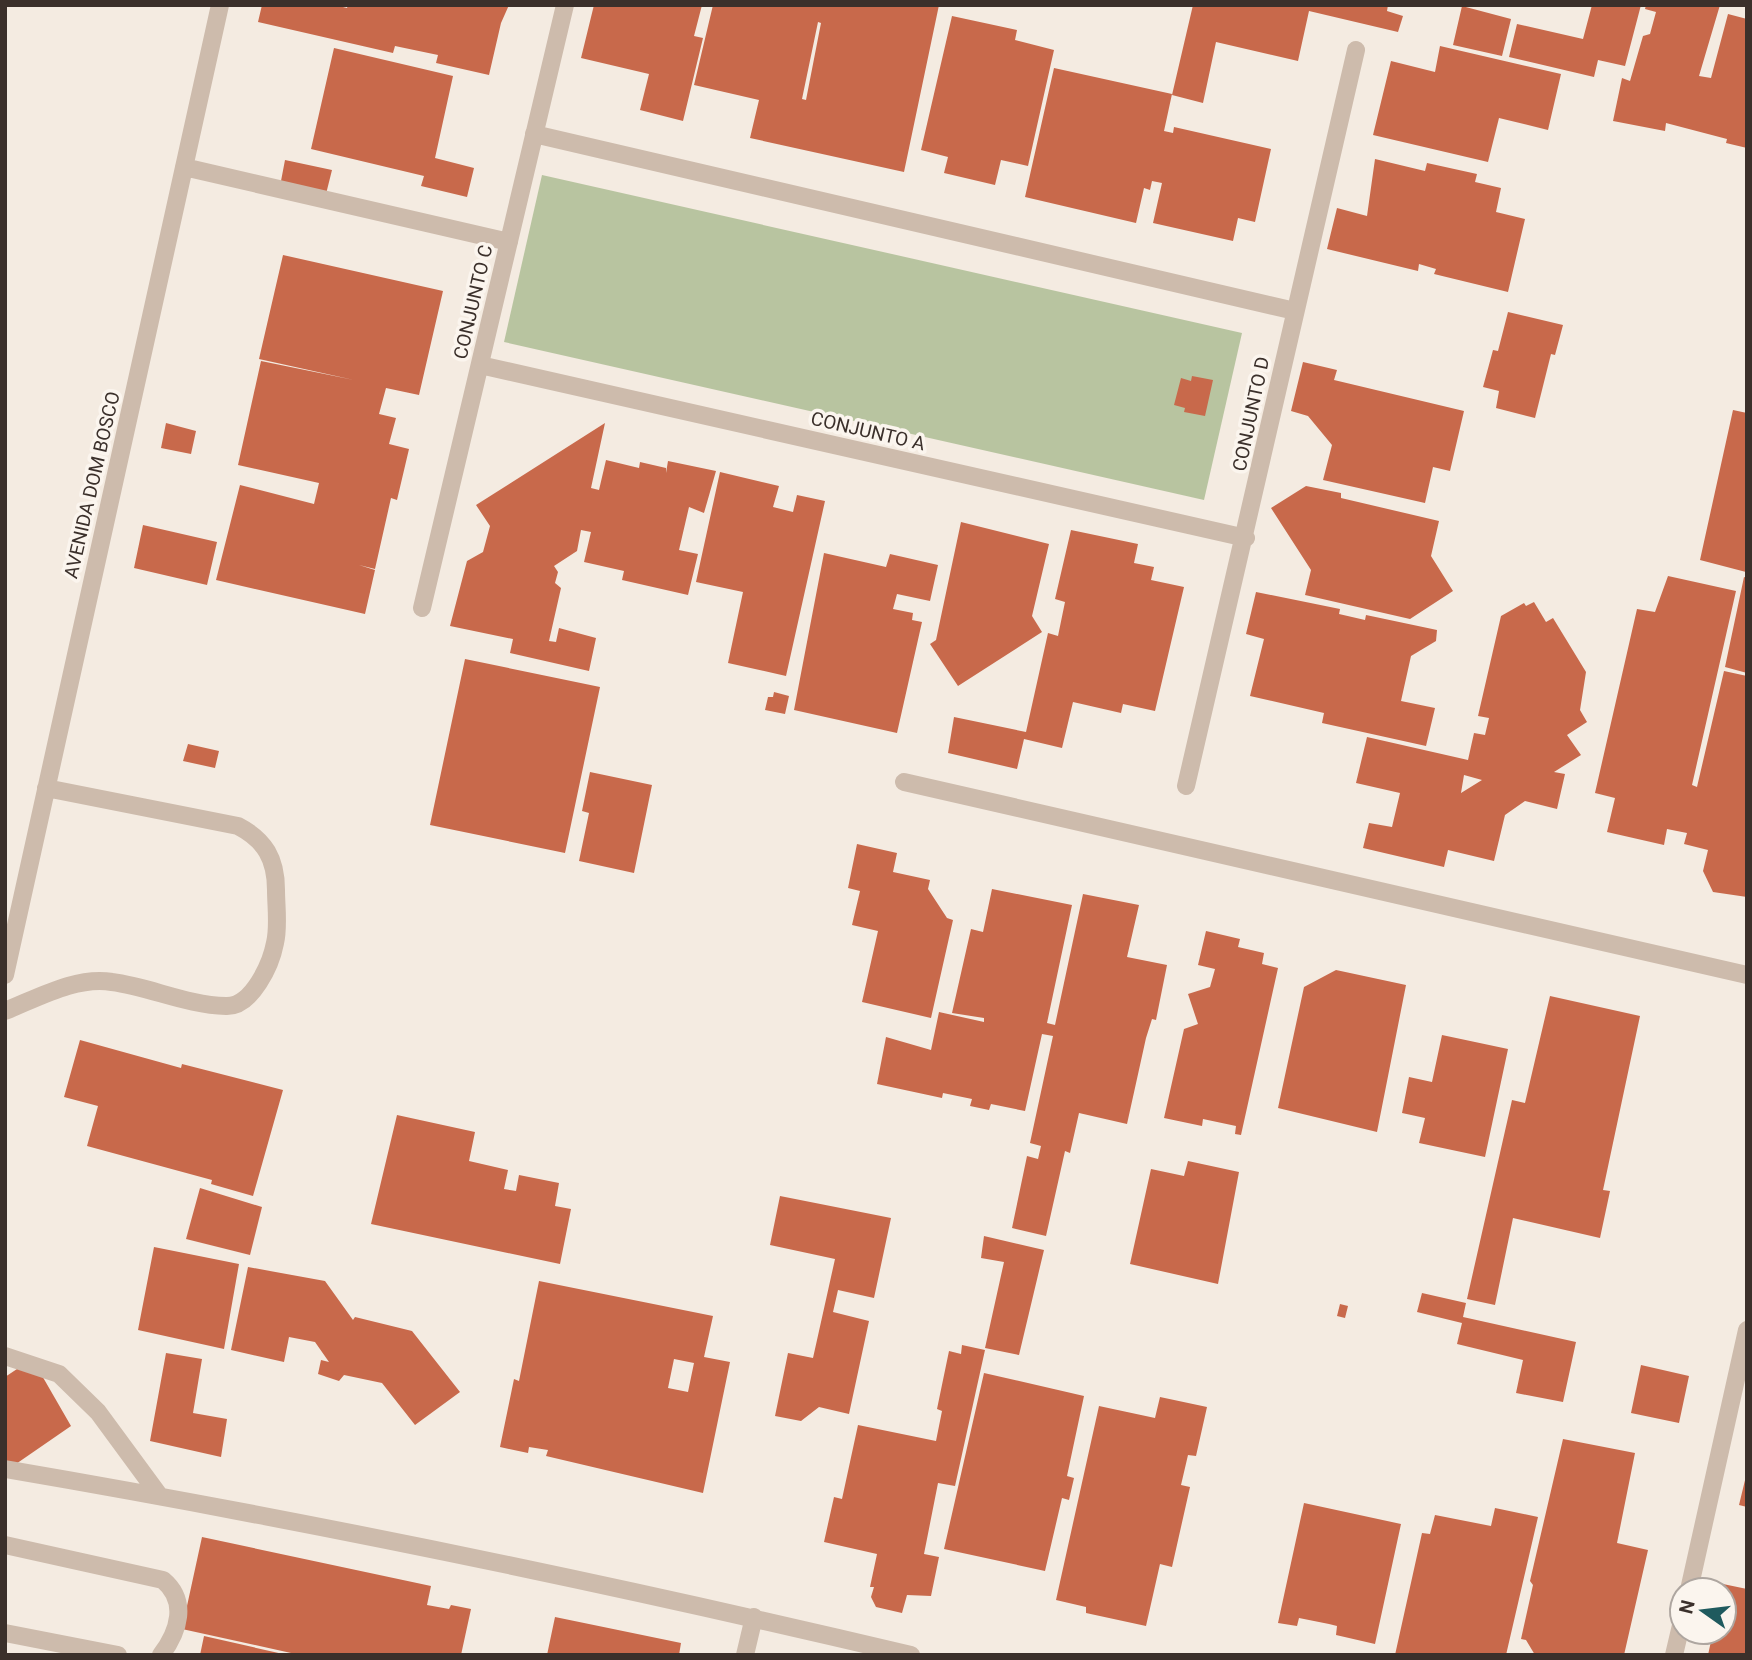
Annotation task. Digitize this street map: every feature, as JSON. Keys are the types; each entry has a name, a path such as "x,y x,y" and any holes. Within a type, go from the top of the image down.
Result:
{"street":[{"name":"AVENIDA DOM BOSCO","path":"5,975 220,5"},
{"name":"CONJUNTO C","path":"422,608 565,5"},
{"name":"CONJUNTO D","path":"1186,786 1246,538 1356,50"},
{"path":"534,134 1296,311"},
{"path":"184,167 509,242"},
{"name":"CONJUNTO A","path":"480,365 1246,538"},
{"path":"905,782 1747,975"},
{"path":"5,1011 78,983 110,981 199,1003 230,1007 248,996 262,977 276,942 276,883 269,855 259,837 238,826 46,788"},
{"path":"1692,1576 1747,1330"},
{"path":"5,1356 60,1374 98,1412 159,1495"},
{"path":"5,1469 159,1495 754,1618 911,1655"},
{"path":"5,1545 163,1580 176,1590 179,1610 171,1642 160,1655"},
{"path":"746,1655 754,1618"},
{"path":"5,1633 118,1655"}],"green space":[{"path":"542,175 1242,333 1204,500 504,342"}],"building":[{"path":"262,5 335,5 347,8 348,5 509,5 501,23 489,75 436,63 438,55 395,46 393,53 258,22"},
{"path":"594,5 702,5 694,36 703,38 683,121 640,110 649,74 581,58"},
{"path":"713,5 939,5 904,172 750,138 759,100 694,85","holes":["818,22 821,23 806,100 802,99"]},
{"path":"1193,5 1388,5 1387,11 1403,16 1398,32 1309,11 1298,61 1216,42 1203,103 1172,95"},
{"path":"1592,5 1641,5 1625,66 1598,60 1594,77 1509,57 1517,24 1583,39"},
{"path":"1646,5 1720,5 1699,76 1711,78 1728,14 1747,19 1747,148 1726,143 1727,139 1666,123 1665,131 1613,121 1622,78 1630,81 1643,36 1650,34 1656,12 1645,9"},
{"path":"1462,6 1511,19 1502,56 1453,45"},
{"path":"952,16 1017,30 1015,40 1054,50 1028,166 1001,160 995,185 944,173 948,157 921,150"},
{"path":"1440,46 1561,74 1548,130 1499,118 1488,162 1373,135 1391,61 1435,72"},
{"path":"334,48 453,76 435,158 474,168 467,197 421,186 424,176 311,149"},
{"path":"1054,68 1172,94 1164,131 1173,133 1174,127 1271,149 1255,222 1238,218 1233,241 1153,223 1162,183 1152,181 1150,190 1144,188 1136,223 1025,197"},
{"path":"1375,159 1425,171 1427,163 1477,174 1475,182 1501,188 1496,212 1525,219 1508,292 1434,274 1436,269 1419,264 1418,271 1327,249 1337,208 1367,216"},
{"path":"285,160 332,170 325,198 281,181"},
{"path":"283,255 443,291 419,395 386,388 379,414 396,418 389,444 409,449 397,500 391,498 375,569 359,565 375,570 365,614 216,580 240,485 314,504 319,483 238,465 261,361 354,380 259,359"},
{"path":"1508,312 1563,325 1555,355 1551,354 1535,418 1496,408 1499,391 1483,387 1493,350 1498,351"},
{"path":"1303,362 1337,370 1334,380 1464,411 1450,471 1433,467 1425,503 1323,480 1332,445 1308,416 1291,411"},
{"path":"1192,376 1213,380 1205,416 1184,412 1185,408 1174,405 1181,378 1191,381"},
{"path":"1733,410 1747,413 1746,572 1700,560"},
{"path":"166,423 196,431 191,454 161,448"},
{"path":"605,423 591,488 599,490 606,460 639,468 640,462 666,468 666,473 668,461 716,471 704,513 689,507 679,550 698,554 688,595 622,580 624,571 584,562 591,532 581,530 577,551 554,566 558,572 555,583 561,588 549,641 556,642 559,628 596,638 589,671 510,653 513,639 450,626 467,561 483,552 490,526 476,505"},
{"path":"720,472 779,486 773,507 793,512 797,495 825,501 786,676 728,663 743,592 696,582"},
{"path":"1306,486 1341,493 1341,498 1439,521 1431,556 1453,591 1410,619 1305,595 1311,570 1271,508"},
{"path":"961,522 1049,544 1032,616 1042,632 958,686 930,644 936,640"},
{"path":"143,525 217,542 207,585 134,568"},
{"path":"1071,530 1138,544 1134,563 1154,567 1151,580 1184,587 1155,711 1123,704 1121,713 1073,702 1062,748 1024,739 1017,769 948,753 954,717 1026,732 1048,633 1058,636 1065,602 1055,599"},
{"path":"824,553 886,567 890,554 938,565 930,601 897,594 893,609 913,613 912,620 922,622 897,733 794,710"},
{"path":"1668,576 1736,591 1692,785 1697,787 1724,671 1747,676 1747,897 1713,892 1703,871 1708,850 1684,844 1687,833 1667,829 1664,845 1607,832 1615,798 1595,793 1637,609 1655,612"},
{"path":"1744,577 1747,578 1747,673 1725,667"},
{"path":"1256,592 1340,609 1339,614 1365,620 1366,615 1437,630 1436,641 1411,656 1401,701 1435,708 1426,746 1322,723 1324,713 1250,696 1264,639 1246,634"},
{"path":"1534,602 1546,622 1553,618 1586,672 1580,710 1587,722 1567,735 1581,755 1554,772 1565,774 1557,809 1525,801 1505,815 1494,861 1448,850 1444,867 1363,848 1369,823 1392,827 1400,793 1356,783 1367,737 1468,760 1474,733 1485,735 1489,718 1478,716 1501,616 1524,603 1526,606","holes":["1464,775 1482,780 1461,793"]},
{"path":"465,659 600,687 565,853 430,825"},
{"path":"774,692 789,696 785,714 765,710 768,697 773,697"},
{"path":"188,744 219,751 215,768 183,761"},
{"path":"590,772 652,785 634,873 579,861 589,813 582,811"},
{"path":"857,844 897,853 893,872 930,880 928,889 947,918 953,920 931,1018 862,1002 878,931 852,925 860,891 848,888"},
{"path":"992,889 1072,905 1047,1023 1055,1025 1083,894 1139,905 1127,957 1167,965 1156,1020 1152,1019 1146,1038 1127,1124 1079,1113 1070,1153 1065,1151 1046,1236 1012,1228 1027,1156 1038,1159 1041,1146 1030,1143 1053,1036 1042,1034 1025,1111 991,1104 989,1110 970,1106 972,1099 943,1093 942,1098 877,1084 886,1037 931,1050 939,1012 984,1022 984,1018 952,1013 971,929 983,932"},
{"path":"1206,931 1240,939 1238,947 1264,953 1262,964 1278,968 1241,1135 1235,1134 1236,1126 1203,1119 1202,1126 1164,1118 1184,1029 1198,1024 1188,994 1210,987 1215,969 1198,965"},
{"path":"1336,970 1406,985 1377,1132 1278,1108 1304,987"},
{"path":"1550,996 1640,1016 1603,1190 1610,1191 1600,1238 1513,1218 1495,1305 1467,1299 1512,1100 1525,1103"},
{"path":"1442,1035 1508,1049 1485,1157 1419,1143 1425,1118 1402,1113 1409,1077 1432,1082"},
{"path":"80,1040 181,1068 182,1064 283,1090 253,1196 211,1184 212,1180 87,1146 98,1106 64,1097"},
{"path":"397,1115 475,1132 469,1161 508,1170 504,1189 516,1191 519,1175 559,1183 555,1206 571,1209 560,1264 371,1224"},
{"path":"1188,1161 1239,1172 1218,1284 1130,1264 1151,1169 1184,1176"},
{"path":"200,1188 262,1207 250,1255 186,1239"},
{"path":"780,1196 891,1218 874,1298 838,1290 833,1312 869,1321 849,1414 819,1407 801,1421 775,1416 788,1353 813,1358 835,1259 770,1245"},
{"path":"984,1236 1044,1250 1019,1355 985,1348 1004,1262 981,1258"},
{"path":"154,1247 239,1264 224,1349 138,1330"},
{"path":"248,1267 325,1281 353,1320 355,1317 412,1331 460,1392 415,1425 382,1383 344,1375 339,1381 318,1374 321,1360 329,1362 315,1342 289,1337 284,1362 231,1350"},
{"path":"539,1281 713,1316 704,1357 730,1362 703,1493 546,1456 548,1450 529,1447 528,1453 500,1447 514,1379 519,1381","holes":["674,1359 694,1363 688,1392 668,1388"]},
{"path":"1422,1293 1466,1303 1463,1317 1576,1342 1563,1402 1516,1393 1523,1360 1457,1344 1462,1323 1417,1312"},
{"path":"1340,1304 1348,1306 1345,1318 1337,1316"},
{"path":"962,1345 985,1350 955,1486 938,1483 924,1554 939,1557 931,1596 907,1595 902,1613 876,1607 871,1597 874,1587 870,1587 877,1554 824,1542 834,1497 842,1499 858,1425 936,1441 942,1411 937,1409 949,1351 961,1354"},
{"path":"166,1353 202,1359 193,1413 227,1419 221,1457 150,1441"},
{"path":"23,1365 37,1367 71,1426 13,1466 5,1464 5,1377"},
{"path":"1641,1365 1689,1376 1679,1423 1631,1413"},
{"path":"984,1373 1084,1396 1067,1476 1074,1478 1069,1500 1062,1498 1045,1571 944,1549"},
{"path":"1160,1397 1207,1407 1196,1456 1188,1455 1181,1485 1190,1487 1172,1567 1160,1564 1146,1626 1086,1613 1086,1607 1056,1600 1099,1406 1155,1418"},
{"path":"1563,1439 1635,1453 1617,1543 1648,1550 1624,1655 1535,1655 1526,1640 1521,1639 1533,1585 1530,1581"},
{"path":"1747,1476 1747,1507 1739,1505"},
{"path":"1304,1503 1401,1524 1375,1644 1336,1635 1337,1626 1329,1624 1299,1618 1297,1626 1278,1623"},
{"path":"1495,1508 1538,1517 1506,1655 1395,1655 1422,1533 1430,1534 1435,1515 1491,1526"},
{"path":"202,1537 431,1586 427,1605 449,1609 451,1605 471,1609 461,1655 300,1655 182,1629"},
{"path":"1738,1587 1747,1589 1747,1655 1708,1655 1710,1646 1738,1646"},
{"path":"555,1617 681,1643 679,1655 547,1655"},
{"path":"204,1636 283,1654 283,1655 200,1655"}]}
